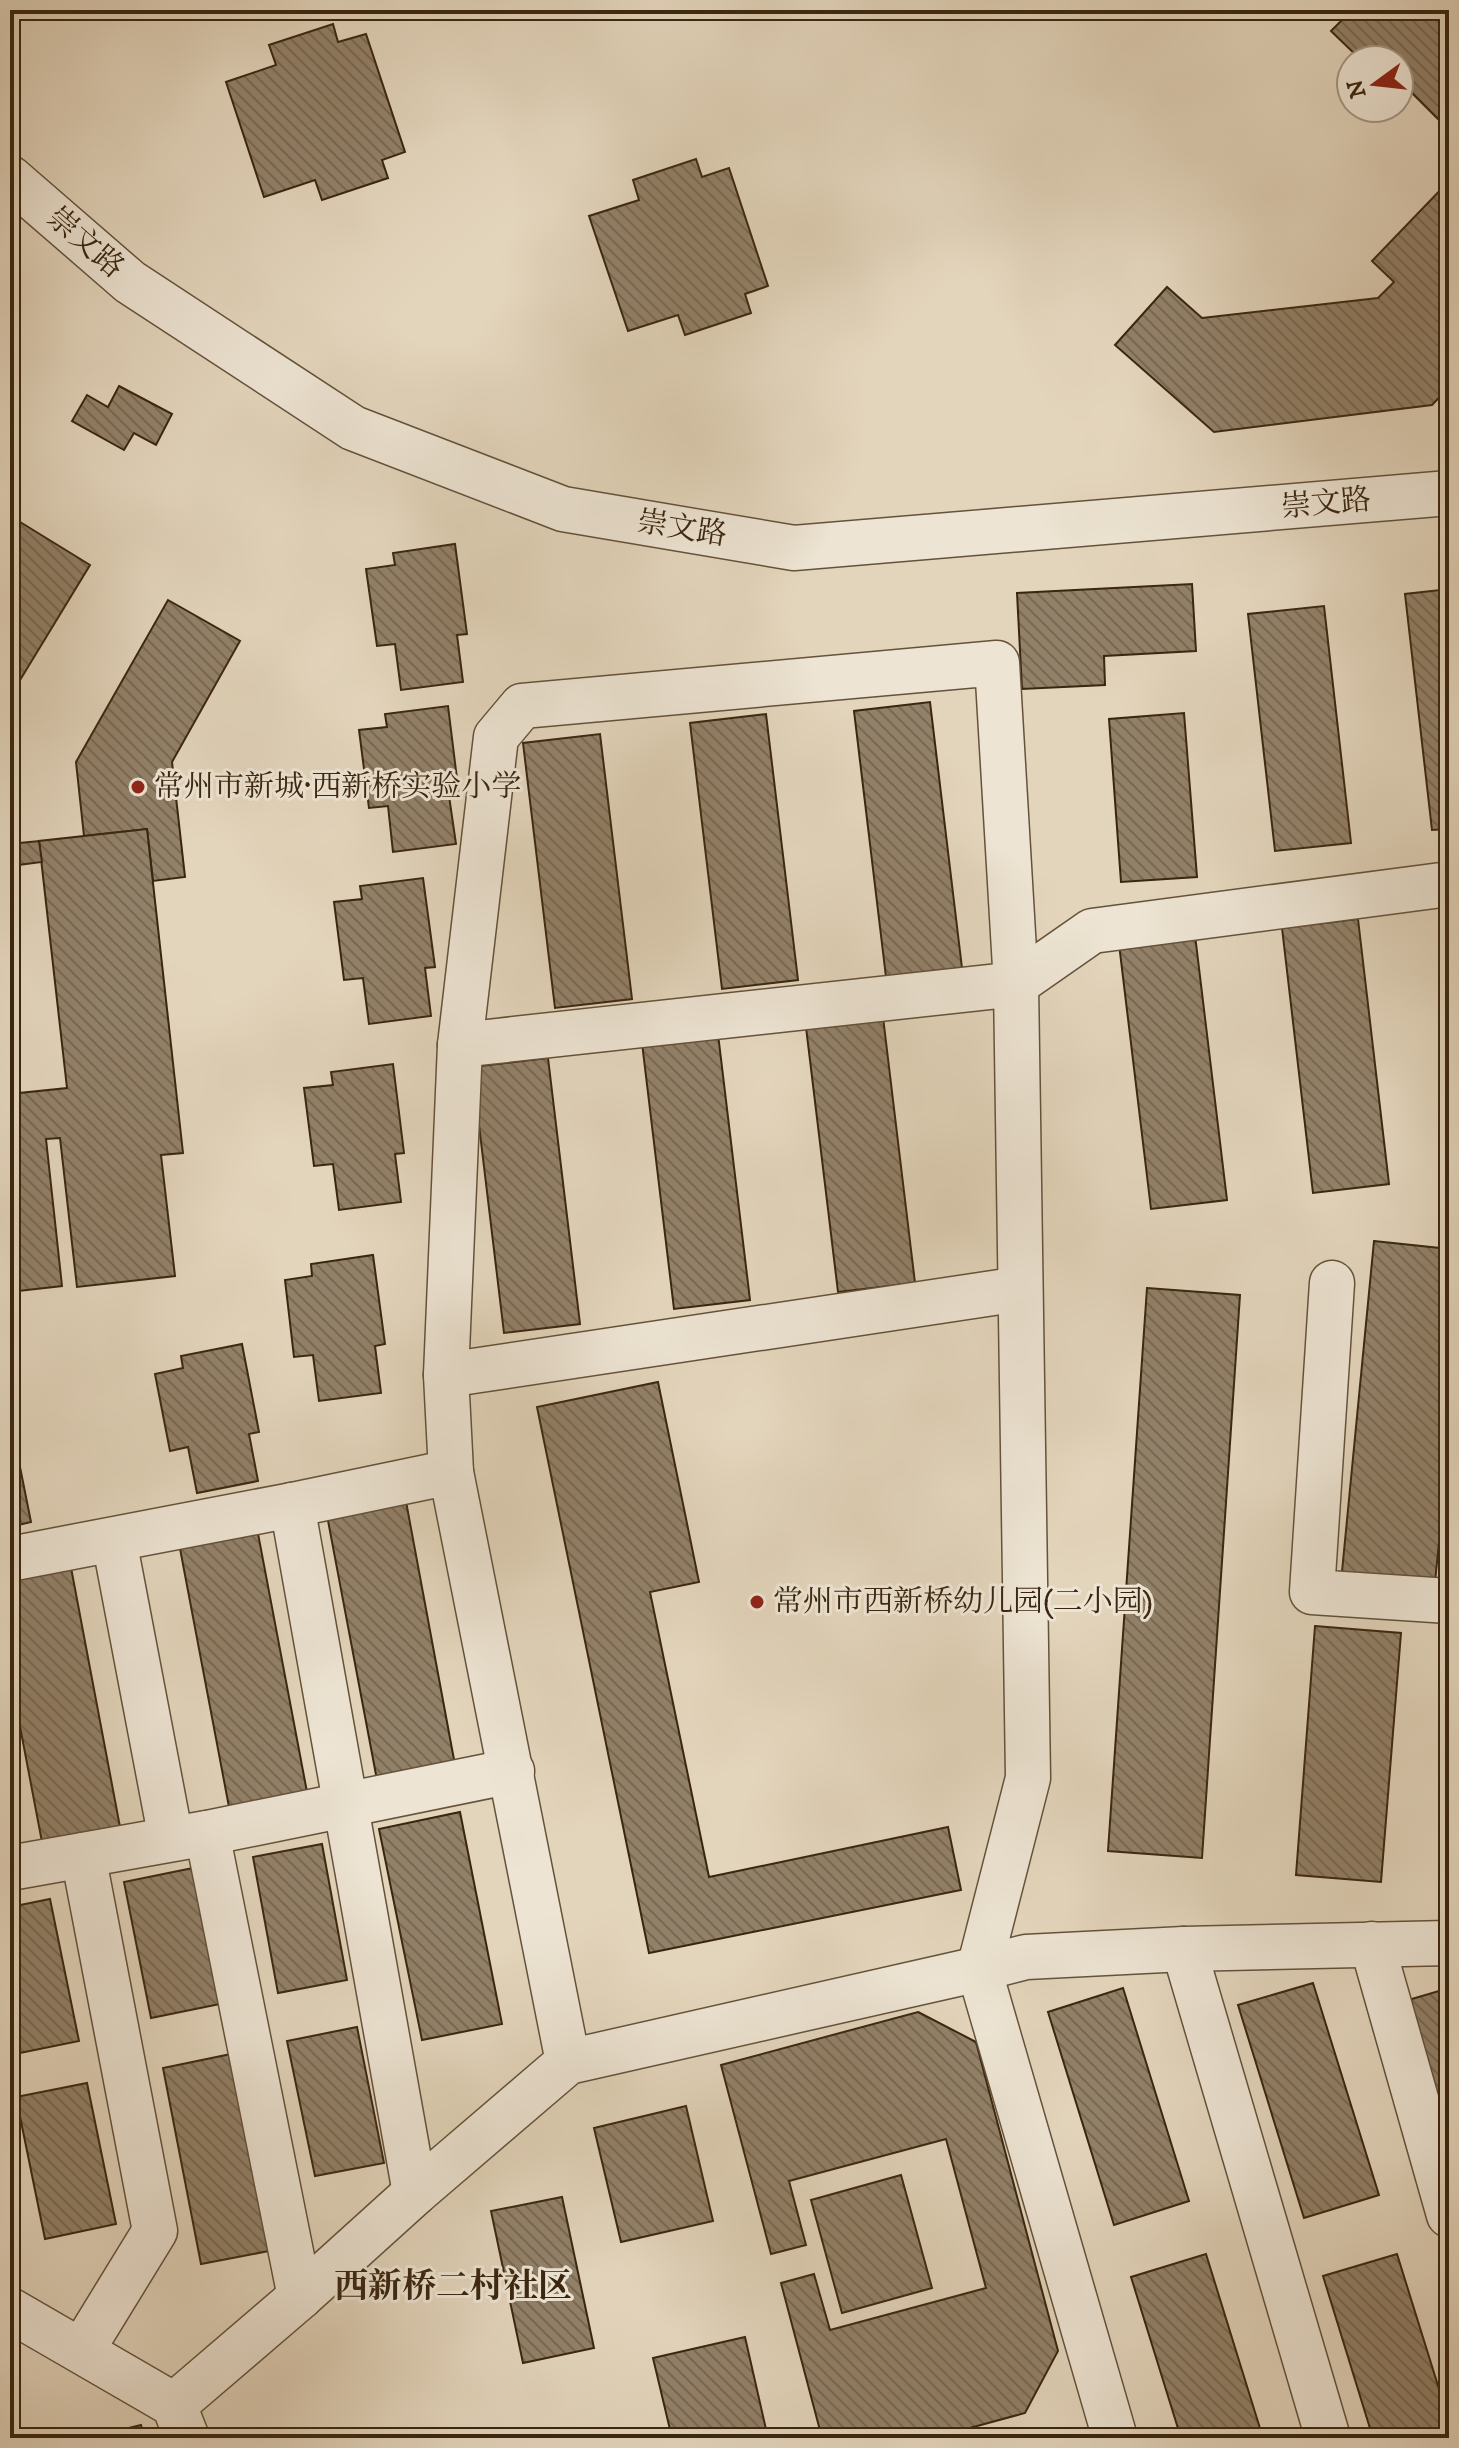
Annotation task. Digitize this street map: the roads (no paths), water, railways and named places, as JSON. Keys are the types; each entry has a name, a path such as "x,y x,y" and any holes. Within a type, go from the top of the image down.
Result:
{"street":[{"name":"崇文路","path":"10,178 130,282 353,428 563,509 794,548 1449,493"},
{"path":"568,2062 451,1472 446,1375 460,1045 496,737 522,706 997,663 1016,984 1028,1778 979,1969 1115,2438"},
{"path":"460,1045 1016,984 1092,931 1449,884"},
{"path":"1332,1283 1312,1592 1449,1601"},
{"path":"446,1375 1020,1289"},
{"path":"10,1559 451,1472"},
{"path":"292,1505 415,2193"},
{"path":"114,1540 300,2297"},
{"path":"10,1868 347,1806 512,1771"},
{"path":"82,2350 155,2231 83,1855"},
{"path":"10,2309 82,2350 180,2422 300,2297 568,2062 1026,1957 1184,1949 1449,1943"},
{"path":"1372,1944 1449,2215"},
{"path":"1184,1949 1328,2438"}],"place":[{"name":"常州市新城·西新桥实验小学","path":"138,787"},
{"name":"常州市西新桥幼儿园(二小园)","path":"757,1602"}],"district":[{"name":"西新桥二村社区","path":"453,2287"}]}
